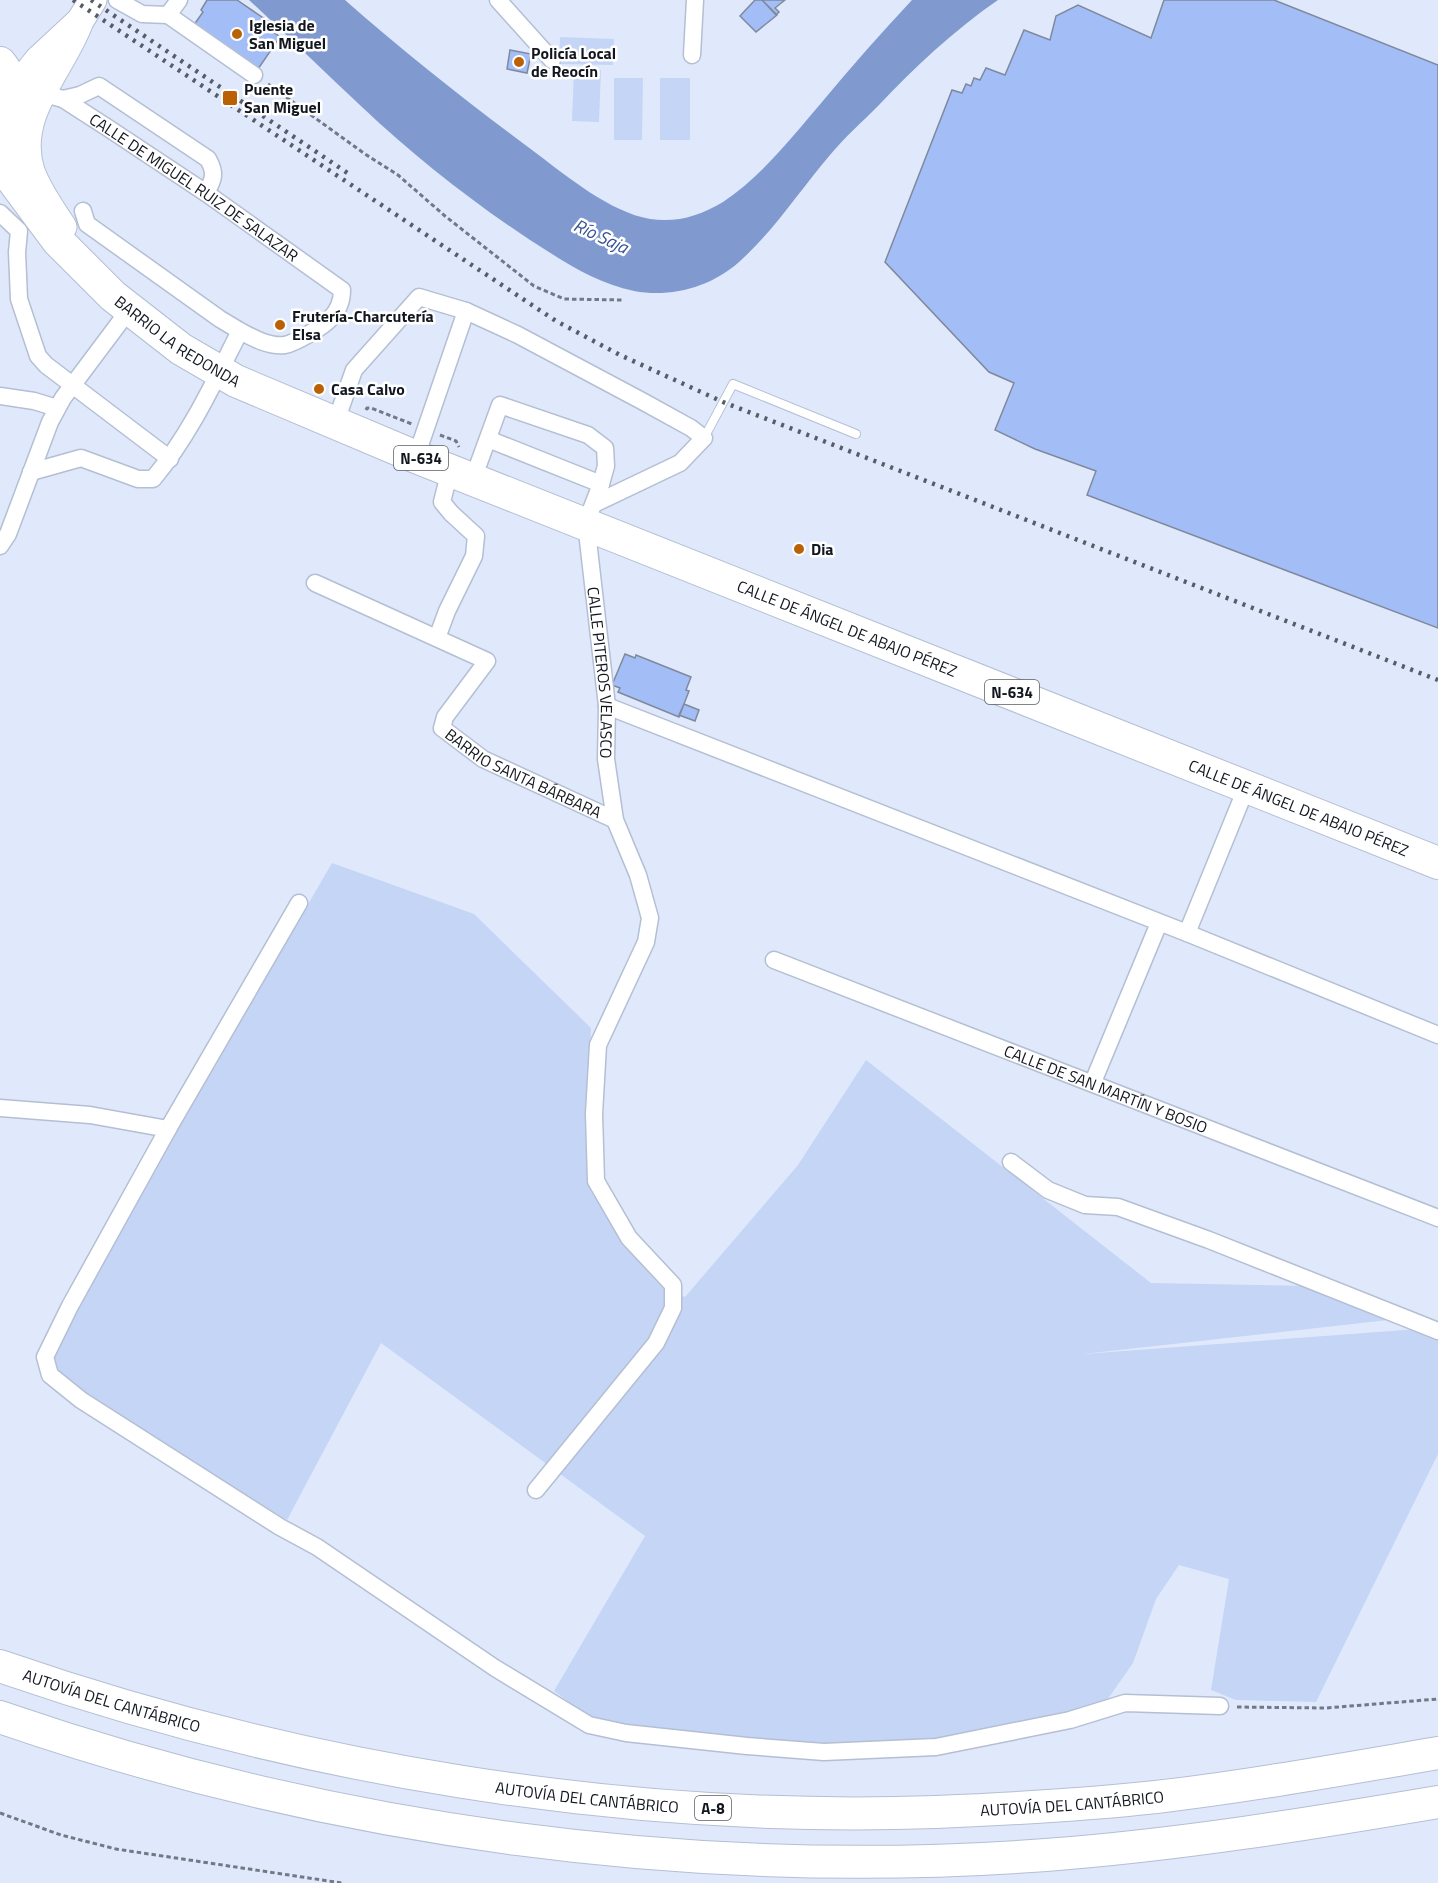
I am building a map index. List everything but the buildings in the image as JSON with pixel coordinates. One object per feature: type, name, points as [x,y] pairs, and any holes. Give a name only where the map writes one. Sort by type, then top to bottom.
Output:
[{"type":"highway","name":"N-634","points":[[15,92],[1,129],[4,148],[19,187]]},
{"type":"highway","name":"N-634","points":[[0,163],[58,241],[102,286]]},
{"type":"highway","name":"BARRIO LA REDONDA","points":[[102,286],[129,310],[181,349],[257,391]]},
{"type":"highway","name":"CALLE DE ÁNGEL DE ABAJO PÉREZ","points":[[257,391],[462,474],[590,513],[1246,786],[1438,863]]},
{"type":"highway","name":"AUTOVÍA DEL CANTÁBRICO","points":[[0,1666],[72,1690],[236,1736],[373,1766],[554,1794],[711,1808],[877,1813],[1052,1806],[1208,1790],[1438,1753]]},
{"type":"highway","points":[[0,1717],[154,1766],[326,1806],[523,1839],[676,1854],[839,1862],[1044,1855],[1192,1841],[1438,1802]]},
{"type":"main road","points":[[15,92],[38,60],[87,11]]},
{"type":"main road","name":"N-634","points":[[87,11],[68,48],[15,92],[28,133],[28,158],[31,171],[64,229],[102,286]]},
{"type":"street","points":[[117,0],[142,14],[168,15],[254,75]]},
{"type":"street","points":[[168,15],[178,0]]},
{"type":"street","points":[[498,0],[552,60]]},
{"type":"street","points":[[692,55],[695,0]]},
{"type":"street","points":[[15,92],[80,95],[99,86],[208,159],[213,168],[213,181],[206,193]]},
{"type":"street","name":"CALLE DE MIGUEL RUIZ DE SALAZAR","points":[[15,92],[206,193],[342,290],[342,301],[330,320],[285,345],[257,340],[240,331]]},
{"type":"street","points":[[32,472],[81,458],[138,479],[153,479],[170,459],[240,331],[87,224],[83,211]]},
{"type":"street","points":[[3,221],[19,231],[16,252],[19,299],[38,356],[46,365],[170,459]]},
{"type":"street","points":[[335,424],[354,370],[419,297],[466,311],[518,334],[642,400],[692,428],[704,438],[680,463],[590,513]]},
{"type":"street","points":[[0,546],[8,534],[57,408],[72,383],[129,310]]},
{"type":"street","points":[[417,457],[466,311]]},
{"type":"street","points":[[0,396],[34,401],[57,408]]},
{"type":"street","points":[[315,583],[437,638],[447,611],[474,556],[476,536],[441,502],[488,439],[500,405],[588,435],[605,448],[606,466],[590,513]]},
{"type":"street","points":[[488,439],[601,484]]},
{"type":"street","name":"CALLE PITEROS VELASCO","points":[[536,1490],[656,1343],[673,1308],[673,1285],[629,1238],[596,1180],[594,1114],[598,1045],[646,942],[650,918],[638,875],[615,820],[606,759],[607,706],[590,513]]},
{"type":"street","name":"BARRIO SANTA BÁRBARA","points":[[437,638],[487,661],[449,711],[442,728],[483,759],[615,820]]},
{"type":"street","points":[[607,706],[1187,933],[1438,1035]]},
{"type":"street","points":[[1187,933],[1246,786]]},
{"type":"street","points":[[299,903],[168,1129],[70,1306],[45,1357],[50,1375],[81,1401],[280,1527],[317,1547],[495,1668],[589,1725],[648,1735],[824,1752],[936,1747],[1070,1720],[1125,1703],[1220,1706]]},
{"type":"street","points":[[1093,1082],[1160,923]]},
{"type":"street","name":"CALLE DE SAN MARTÍN Y BOSIO","points":[[774,960],[1093,1082],[1438,1218]]},
{"type":"street","points":[[0,1108],[90,1115],[168,1129]]},
{"type":"street","points":[[1011,1162],[1048,1190],[1085,1205],[1118,1207],[1209,1240],[1438,1331]]},
{"type":"lane","points":[[704,438],[733,384],[856,434]]},
{"type":"path","points":[[254,75],[398,175],[534,286],[564,299],[624,300]]},
{"type":"path","points":[[1220,1706],[1326,1708],[1438,1699]]},
{"type":"path","points":[[0,1813],[61,1835],[116,1849],[342,1883]]},
{"type":"shaded area","points":[[560,37],[614,39],[613,65],[559,64]]},
{"type":"shaded area","points":[[574,69],[601,70],[599,122],[572,121]]},
{"type":"shaded area","points":[[614,78],[643,78],[642,140],[614,140]]},
{"type":"shaded area","points":[[660,78],[690,78],[690,140],[660,140]]},
{"type":"shaded area","points":[[332,863],[474,914],[591,1028],[588,1109],[590,1190],[627,1249],[661,1286],[685,1297],[798,1165],[866,1060],[1151,1283],[1311,1286],[1406,1318],[1083,1354],[1432,1328],[1438,1331],[1438,1454],[1316,1702],[1236,1700],[1211,1690],[1229,1579],[1179,1565],[1156,1599],[1133,1663],[1105,1703],[932,1740],[863,1745],[763,1741],[627,1728],[593,1720],[554,1691],[645,1536],[381,1343],[287,1520],[50,1375],[45,1357]]},
{"type":"water","name":"Río Saja","points":[[249,0],[345,0],[463,97],[590,192],[635,215],[669,220],[697,215],[714,207],[751,180],[788,142],[912,0],[998,0],[965,24],[906,77],[836,148],[764,237],[739,262],[728,271],[703,284],[676,291],[648,293],[606,283],[593,277],[555,256],[486,210],[382,125]]},
{"type":"railway","points":[[73,0],[556,321],[620,355],[723,402],[1438,680]]},
{"type":"railway","points":[[91,0],[349,174]]},
{"type":"place","name":"Iglesia de San Miguel","points":[[237,34]]},
{"type":"place","name":"Policía Local de Reocín","points":[[519,62]]},
{"type":"place","name":"Puente San Miguel","points":[[230,98]]},
{"type":"place","name":"Frutería-Charcutería Elsa","points":[[280,325]]},
{"type":"place","name":"Casa Calvo","points":[[319,389]]},
{"type":"place","name":"Dia","points":[[799,549]]}]
